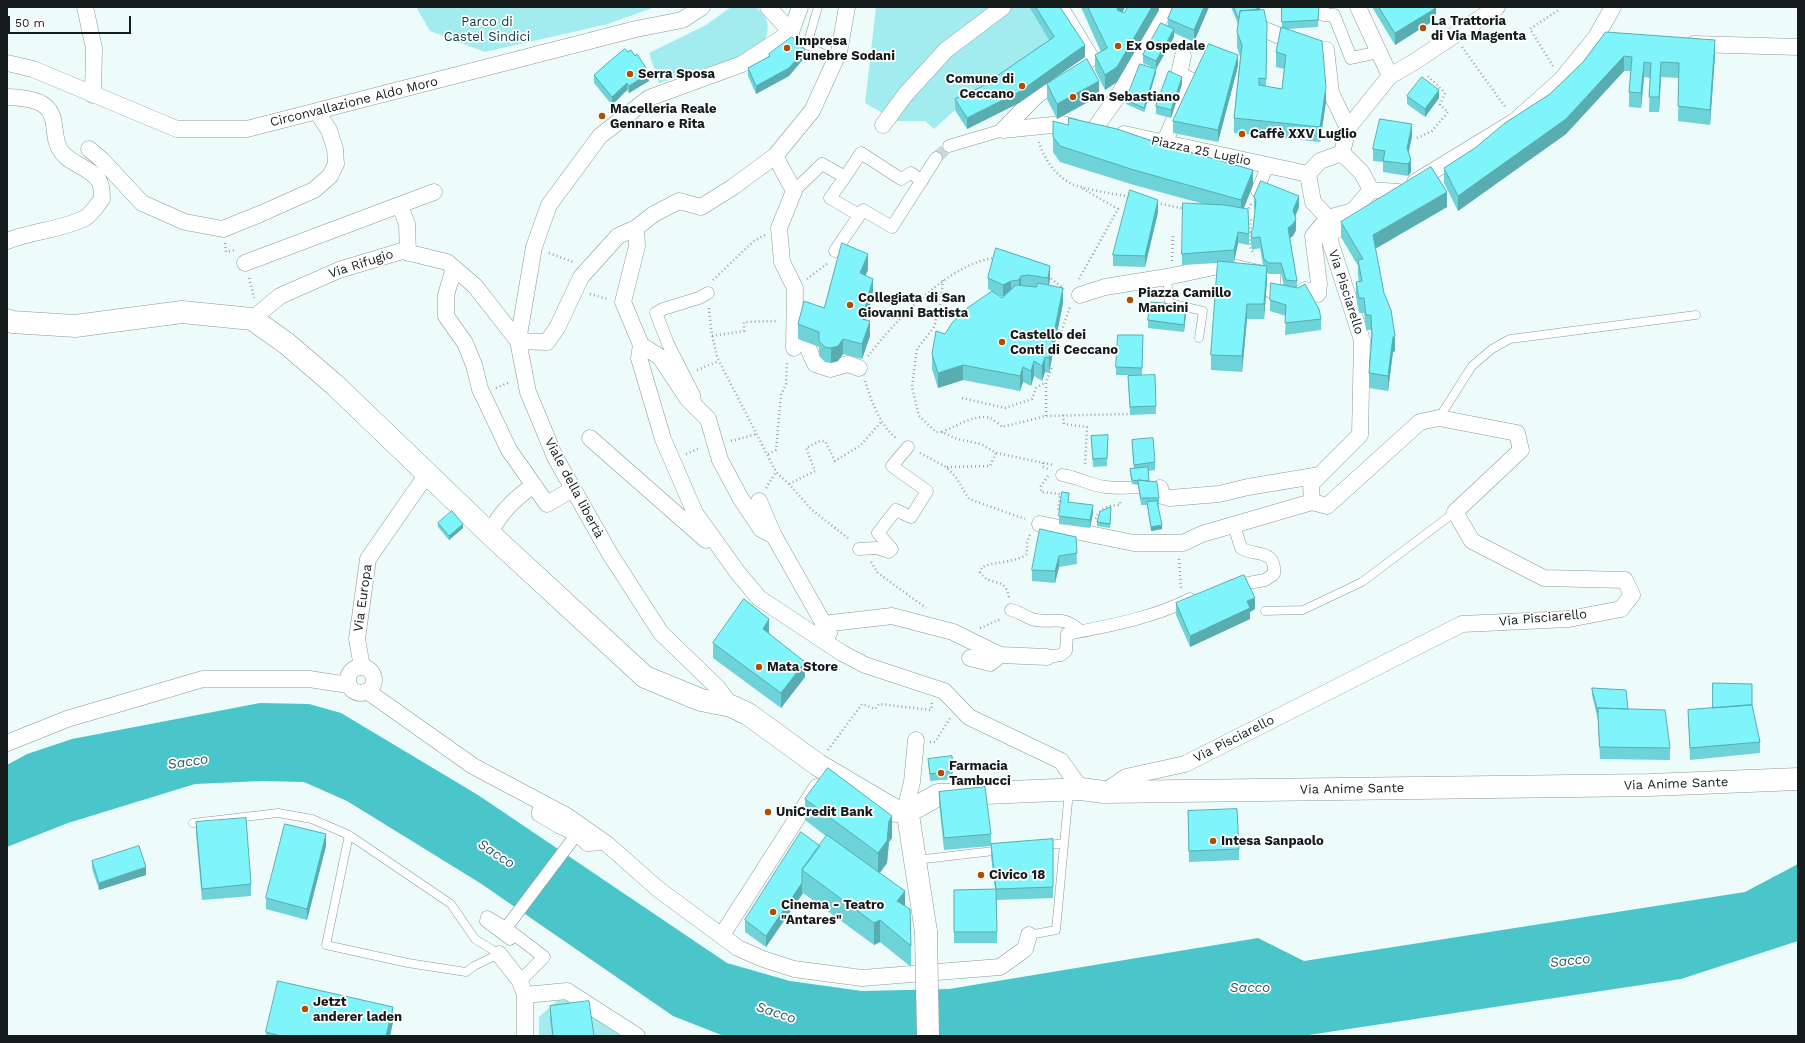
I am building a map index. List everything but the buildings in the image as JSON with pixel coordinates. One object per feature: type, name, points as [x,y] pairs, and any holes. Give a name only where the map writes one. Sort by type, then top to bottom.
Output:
[{"type":"main road","points":[[7,320],[12,322],[75,326],[182,312],[252,319],[286,343],[335,385],[490,534],[645,677],[701,700],[731,706],[748,714],[824,763],[905,812],[915,860],[926,932],[928,1036]]},
{"type":"main road","name":"Via Anime Sante","points":[[905,812],[938,795],[1075,790],[1104,792],[1650,785],[1798,780]]},
{"type":"street","points":[[84,7],[94,48],[93,95]]},
{"type":"street","name":"Circonvallazione Aldo Moro","points":[[7,63],[33,69],[177,129],[247,129],[636,29],[682,20],[702,7]]},
{"type":"street","points":[[768,7],[792,32],[800,7]]},
{"type":"street","points":[[518,342],[547,342],[557,328],[585,273],[618,236],[636,228],[654,214],[679,201],[701,207],[775,156],[812,111],[839,52],[847,7]]},
{"type":"street","points":[[883,125],[905,95],[946,50],[990,12],[1003,7]]},
{"type":"street","points":[[949,146],[1003,130],[1036,96],[1091,58],[1060,7]]},
{"type":"street","points":[[1093,131],[1120,93],[1166,7]]},
{"type":"street","points":[[1323,7],[1323,15],[1334,15],[1351,58],[1379,52]]},
{"type":"street","points":[[1358,7],[1390,76]]},
{"type":"street","points":[[1342,153],[1348,128],[1390,76],[1414,62],[1497,7]]},
{"type":"street","points":[[1372,190],[1398,192],[1515,121],[1561,80],[1596,37],[1613,7]]},
{"type":"street","points":[[1268,31],[1303,46],[1326,50],[1331,93],[1348,128]]},
{"type":"street","name":"Viale della libertà","points":[[731,706],[718,688],[661,633],[610,554],[555,457],[528,392],[518,342],[534,247],[549,205],[600,136],[649,98],[742,64],[792,32]]},
{"type":"street","points":[[1596,37],[1614,41]]},
{"type":"street","points":[[1682,44],[1798,47]]},
{"type":"street","points":[[1164,143],[1192,81],[1179,75],[1182,56]]},
{"type":"street","points":[[7,97],[23,98],[45,106],[53,118],[55,134],[60,151],[86,169],[99,181],[102,200],[87,217],[64,226],[24,234],[7,241]]},
{"type":"street","points":[[89,149],[102,160],[142,202],[185,222],[223,229],[314,190],[330,176],[336,164],[335,149],[329,130],[317,112]]},
{"type":"street","name":"Piazza 25 Luglio","points":[[1003,130],[1062,124],[1093,131],[1116,132],[1308,174]]},
{"type":"street","points":[[859,215],[830,198],[861,153],[901,179],[911,173],[922,181]]},
{"type":"street","points":[[1328,218],[1313,202],[1308,174],[1320,161],[1342,153]]},
{"type":"street","points":[[1342,153],[1362,173],[1372,190]]},
{"type":"street","points":[[775,156],[794,191]]},
{"type":"street","points":[[835,251],[863,210],[892,227],[936,158]]},
{"type":"street","points":[[845,177],[822,164],[794,191],[779,228],[782,262],[795,288],[794,342],[808,348],[815,364],[830,369],[848,364],[859,368]]},
{"type":"street","points":[[1257,191],[1268,165]]},
{"type":"street","points":[[1074,296],[1105,287],[1169,277],[1223,265],[1272,276],[1273,291],[1299,296],[1305,290],[1318,294],[1319,284],[1313,236],[1328,218],[1353,211],[1372,190]]},
{"type":"street","points":[[245,263],[434,192]]},
{"type":"street","name":"Via Pisciarello","points":[[1312,502],[1311,484],[1360,435],[1362,340],[1328,235],[1398,192]]},
{"type":"street","points":[[400,206],[407,224],[408,253]]},
{"type":"street","points":[[636,228],[637,246],[622,302],[641,345],[639,358],[663,439],[694,513],[719,547],[759,598],[842,653],[865,666],[944,691],[969,717],[1062,761],[1075,790]]},
{"type":"street","name":"Via Rifugio","points":[[252,319],[280,296],[339,270],[402,251],[447,262],[475,286],[518,342]]},
{"type":"street","points":[[454,268],[446,296],[446,316],[465,343],[483,394],[508,450],[547,504],[573,489]]},
{"type":"street","points":[[696,407],[694,395],[668,344],[656,313],[663,309],[681,304],[708,293]]},
{"type":"street","points":[[641,345],[660,357],[687,398],[708,419],[720,460],[741,499],[761,529],[774,536]]},
{"type":"street","points":[[1043,524],[1134,543],[1178,543],[1312,502],[1326,506],[1420,422],[1439,418],[1518,432],[1521,450],[1455,512]]},
{"type":"street","points":[[590,438],[712,545],[719,547]]},
{"type":"street","points":[[859,549],[877,548],[890,552],[892,549],[878,533],[896,510],[911,517],[928,491],[892,466],[908,447]]},
{"type":"street","points":[[1060,470],[1088,484],[1126,489],[1137,486],[1160,488],[1159,492],[1163,496],[1170,498],[1219,494],[1248,487],[1320,475]]},
{"type":"street","name":"Via Europa","points":[[362,667],[357,639],[368,559],[427,474]]},
{"type":"street","points":[[490,534],[496,521],[502,514],[520,494],[534,485]]},
{"type":"street","points":[[759,501],[774,536],[823,624],[842,653]]},
{"type":"street","name":"Via Pisciarello","points":[[1104,792],[1126,777],[1185,764],[1462,624],[1569,619],[1621,609],[1632,595],[1625,580],[1544,578],[1472,541],[1455,512]]},
{"type":"street","points":[[1219,590],[1240,584],[1265,580],[1274,574],[1272,559],[1264,553],[1247,552],[1241,548],[1234,525]]},
{"type":"street","points":[[823,624],[892,616],[953,632],[1000,655],[1048,657],[1061,655],[1066,652],[1067,634],[1162,611],[1205,593]]},
{"type":"street","points":[[1011,610],[1020,612],[1033,619],[1061,620],[1068,622],[1080,631]]},
{"type":"street","points":[[970,658],[990,663],[1000,655]]},
{"type":"street","points":[[7,743],[67,719],[203,679],[309,679],[348,685],[355,692],[360,693],[367,691],[373,684],[373,676],[370,670],[362,667],[354,668],[349,673],[347,680],[348,685]]},
{"type":"street","points":[[367,691],[473,766],[567,816],[607,844],[658,889],[738,948],[763,959],[794,969],[862,978],[1000,967],[1025,949],[1029,935]]},
{"type":"street","points":[[905,812],[912,782],[916,740]]},
{"type":"street","points":[[722,935],[824,763]]},
{"type":"street","points":[[567,816],[561,824],[543,811],[538,811],[538,815],[573,838],[587,845],[607,844]]},
{"type":"street","points":[[509,925],[573,838]]},
{"type":"street","points":[[522,988],[544,957],[526,943],[509,925],[487,917],[486,921],[517,944],[526,943]]},
{"type":"street","points":[[499,954],[522,988],[524,1028]]},
{"type":"street","points":[[522,988],[567,990],[637,1036]]},
{"type":"lane","points":[[818,7],[807,45],[836,60]]},
{"type":"lane","points":[[1169,277],[1169,303],[1203,311],[1199,338]]},
{"type":"lane","points":[[1439,418],[1472,366],[1492,349],[1510,338],[1696,315]]},
{"type":"lane","points":[[1265,611],[1303,610],[1362,582],[1455,512]]},
{"type":"lane","points":[[1029,935],[1056,930],[1064,843],[1075,790]]},
{"type":"lane","points":[[192,823],[278,813],[312,819],[350,835],[451,904],[475,939],[499,954]]},
{"type":"lane","points":[[350,835],[326,945],[408,963],[466,972],[474,966],[499,954]]},
{"type":"lane","points":[[1033,847],[1064,843]]},
{"type":"lane","points":[[915,860],[1010,850]]},
{"type":"path","points":[[1560,8],[1530,29],[1561,80]]},
{"type":"path","points":[[1454,35],[1515,121]]},
{"type":"path","points":[[1414,62],[1445,93],[1440,106],[1448,112],[1432,131],[1417,138]]},
{"type":"path","points":[[1034,127],[1043,155],[1061,176],[1070,183],[1133,198]]},
{"type":"path","points":[[1060,335],[1074,296],[1118,209],[1078,186]]},
{"type":"path","points":[[1255,273],[1257,262],[1250,247],[1251,220],[1245,217],[1257,191]]},
{"type":"path","points":[[1156,203],[1187,210]]},
{"type":"path","points":[[779,228],[754,240],[712,280],[708,293],[712,336],[719,361],[776,472],[811,509],[848,538],[871,562],[878,573],[928,608]]},
{"type":"path","points":[[1169,277],[1173,233]]},
{"type":"path","points":[[534,247],[585,273],[584,292],[622,302]]},
{"type":"path","points":[[806,279],[827,264],[835,251]]},
{"type":"path","points":[[1000,259],[994,258],[974,263],[943,279],[881,339],[859,368],[870,397],[882,421],[892,435],[908,447],[946,467],[955,476],[969,499],[1043,524]]},
{"type":"path","points":[[1043,274],[1051,277],[1074,296]]},
{"type":"path","points":[[943,279],[940,306],[934,326],[917,349],[912,387],[919,416],[936,432],[942,432],[969,420],[983,416],[990,418],[1002,427],[1046,416],[1129,414]]},
{"type":"path","points":[[712,336],[744,331],[744,322],[794,320]]},
{"type":"path","points":[[768,454],[776,450],[781,395],[786,384],[788,354],[794,342]]},
{"type":"path","points":[[684,376],[719,361]]},
{"type":"path","points":[[1046,416],[1046,382],[1052,367]]},
{"type":"path","points":[[483,394],[525,375]]},
{"type":"path","points":[[962,398],[1004,408],[1032,399],[1036,388],[1046,382]]},
{"type":"path","points":[[1063,415],[1064,424],[1086,427],[1085,466],[1079,466]]},
{"type":"path","points":[[789,484],[815,471],[806,448],[820,441],[825,441],[835,461],[860,445],[882,421]]},
{"type":"path","points":[[942,432],[957,439],[981,444],[996,453],[1043,463],[1060,470]]},
{"type":"path","points":[[672,460],[715,443],[757,434]]},
{"type":"path","points":[[946,467],[990,466],[996,453]]},
{"type":"path","points":[[1043,463],[1043,467],[1060,470]]},
{"type":"path","points":[[953,632],[980,628],[1006,616],[1011,610],[1008,589],[1002,584],[988,580],[980,572],[982,567],[1021,558],[1027,554],[1027,543],[1043,524],[1060,494],[1042,492],[1041,486],[1048,476],[1053,475],[1062,477],[1060,470]]},
{"type":"path","points":[[1093,535],[1098,512],[1105,506],[1120,504],[1120,488]]},
{"type":"path","points":[[1178,543],[1182,592],[1205,593]]},
{"type":"path","points":[[824,763],[862,704],[875,710],[879,704],[931,710],[932,703],[939,707]]},
{"type":"path","points":[[916,740],[935,742],[952,715]]},
{"type":"green space","name":"Parco di Castel Sindici","points":[[416,7],[655,7],[608,24],[485,52],[430,31]]},
{"type":"green space","points":[[731,7],[756,7],[764,15],[768,26],[765,41],[739,57],[659,83],[649,53],[706,25]]},
{"type":"green space","points":[[876,7],[1029,7],[1054,48],[981,99],[955,110],[934,129],[925,121],[896,121],[865,103]]},
{"type":"green space","points":[[566,993],[634,1036],[539,1036],[539,1017]]},
{"type":"water","name":"Sacco","points":[[260,703],[309,704],[341,713],[478,795],[727,963],[790,981],[862,991],[949,989],[1258,938],[1304,961],[1745,892],[1798,864],[1798,941],[1681,979],[1302,1036],[724,1036],[673,1016],[480,883],[347,801],[304,782],[263,781],[195,784],[68,823],[7,847],[7,765],[27,754],[72,739]]},
{"type":"tunnel","points":[[936,158],[949,146]]},
{"type":"place","name":"La Trattoria di Via Magenta","points":[[1423,28]]},
{"type":"place","name":"Ex Ospedale","points":[[1118,46]]},
{"type":"place","name":"Impresa Funebre Sodani","points":[[787,48]]},
{"type":"place","name":"Serra Sposa","points":[[630,74]]},
{"type":"place","name":"Comune di Ceccano","points":[[1022,86]]},
{"type":"place","name":"San Sebastiano","points":[[1073,97]]},
{"type":"place","name":"Macelleria Reale Gennaro e Rita","points":[[602,116]]},
{"type":"place","name":"Caffè XXV Luglio","points":[[1242,134]]},
{"type":"place","name":"Piazza Camillo Mancini","points":[[1130,300]]},
{"type":"place","name":"Collegiata di San Giovanni Battista","points":[[850,305]]},
{"type":"place","name":"Castello dei Conti di Ceccano","points":[[1002,342]]},
{"type":"place","name":"Mata Store","points":[[759,667]]},
{"type":"place","name":"Farmacia Tambucci","points":[[941,773]]},
{"type":"place","name":"UniCredit Bank","points":[[768,812]]},
{"type":"place","name":"Intesa Sanpaolo","points":[[1213,841]]},
{"type":"place","name":"Civico 18","points":[[981,875]]},
{"type":"place","name":"Cinema - Teatro \"Antares\"","points":[[773,912]]},
{"type":"place","name":"Jetzt anderer laden","points":[[305,1009]]}]
